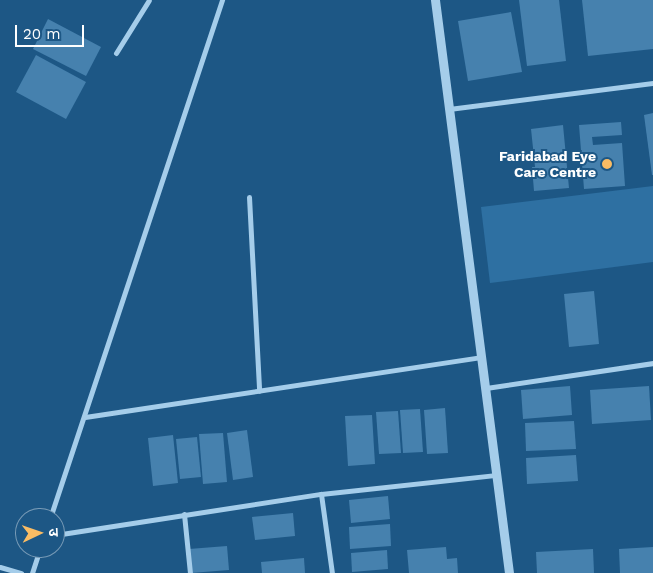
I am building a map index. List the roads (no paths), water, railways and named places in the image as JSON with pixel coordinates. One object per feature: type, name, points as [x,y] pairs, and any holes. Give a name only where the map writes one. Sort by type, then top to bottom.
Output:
[{"type":"street","points":[[116,53],[150,0]]},
{"type":"street","points":[[53,508],[222,0]]},
{"type":"street","points":[[435,0],[509,573]]},
{"type":"street","points":[[448,109],[653,83]]},
{"type":"street","points":[[249,197],[259,391]]},
{"type":"street","points":[[85,417],[482,357]]},
{"type":"street","points":[[486,388],[653,363]]},
{"type":"street","points":[[65,534],[184,514],[321,494],[497,475]]},
{"type":"street","points":[[321,494],[332,573]]},
{"type":"street","points":[[184,514],[190,573]]},
{"type":"street","points":[[32,573],[37,558]]},
{"type":"street","points":[[0,567],[21,573]]},
{"type":"place","name":"Faridabad Eye Care Centre","points":[[607,164]]}]
